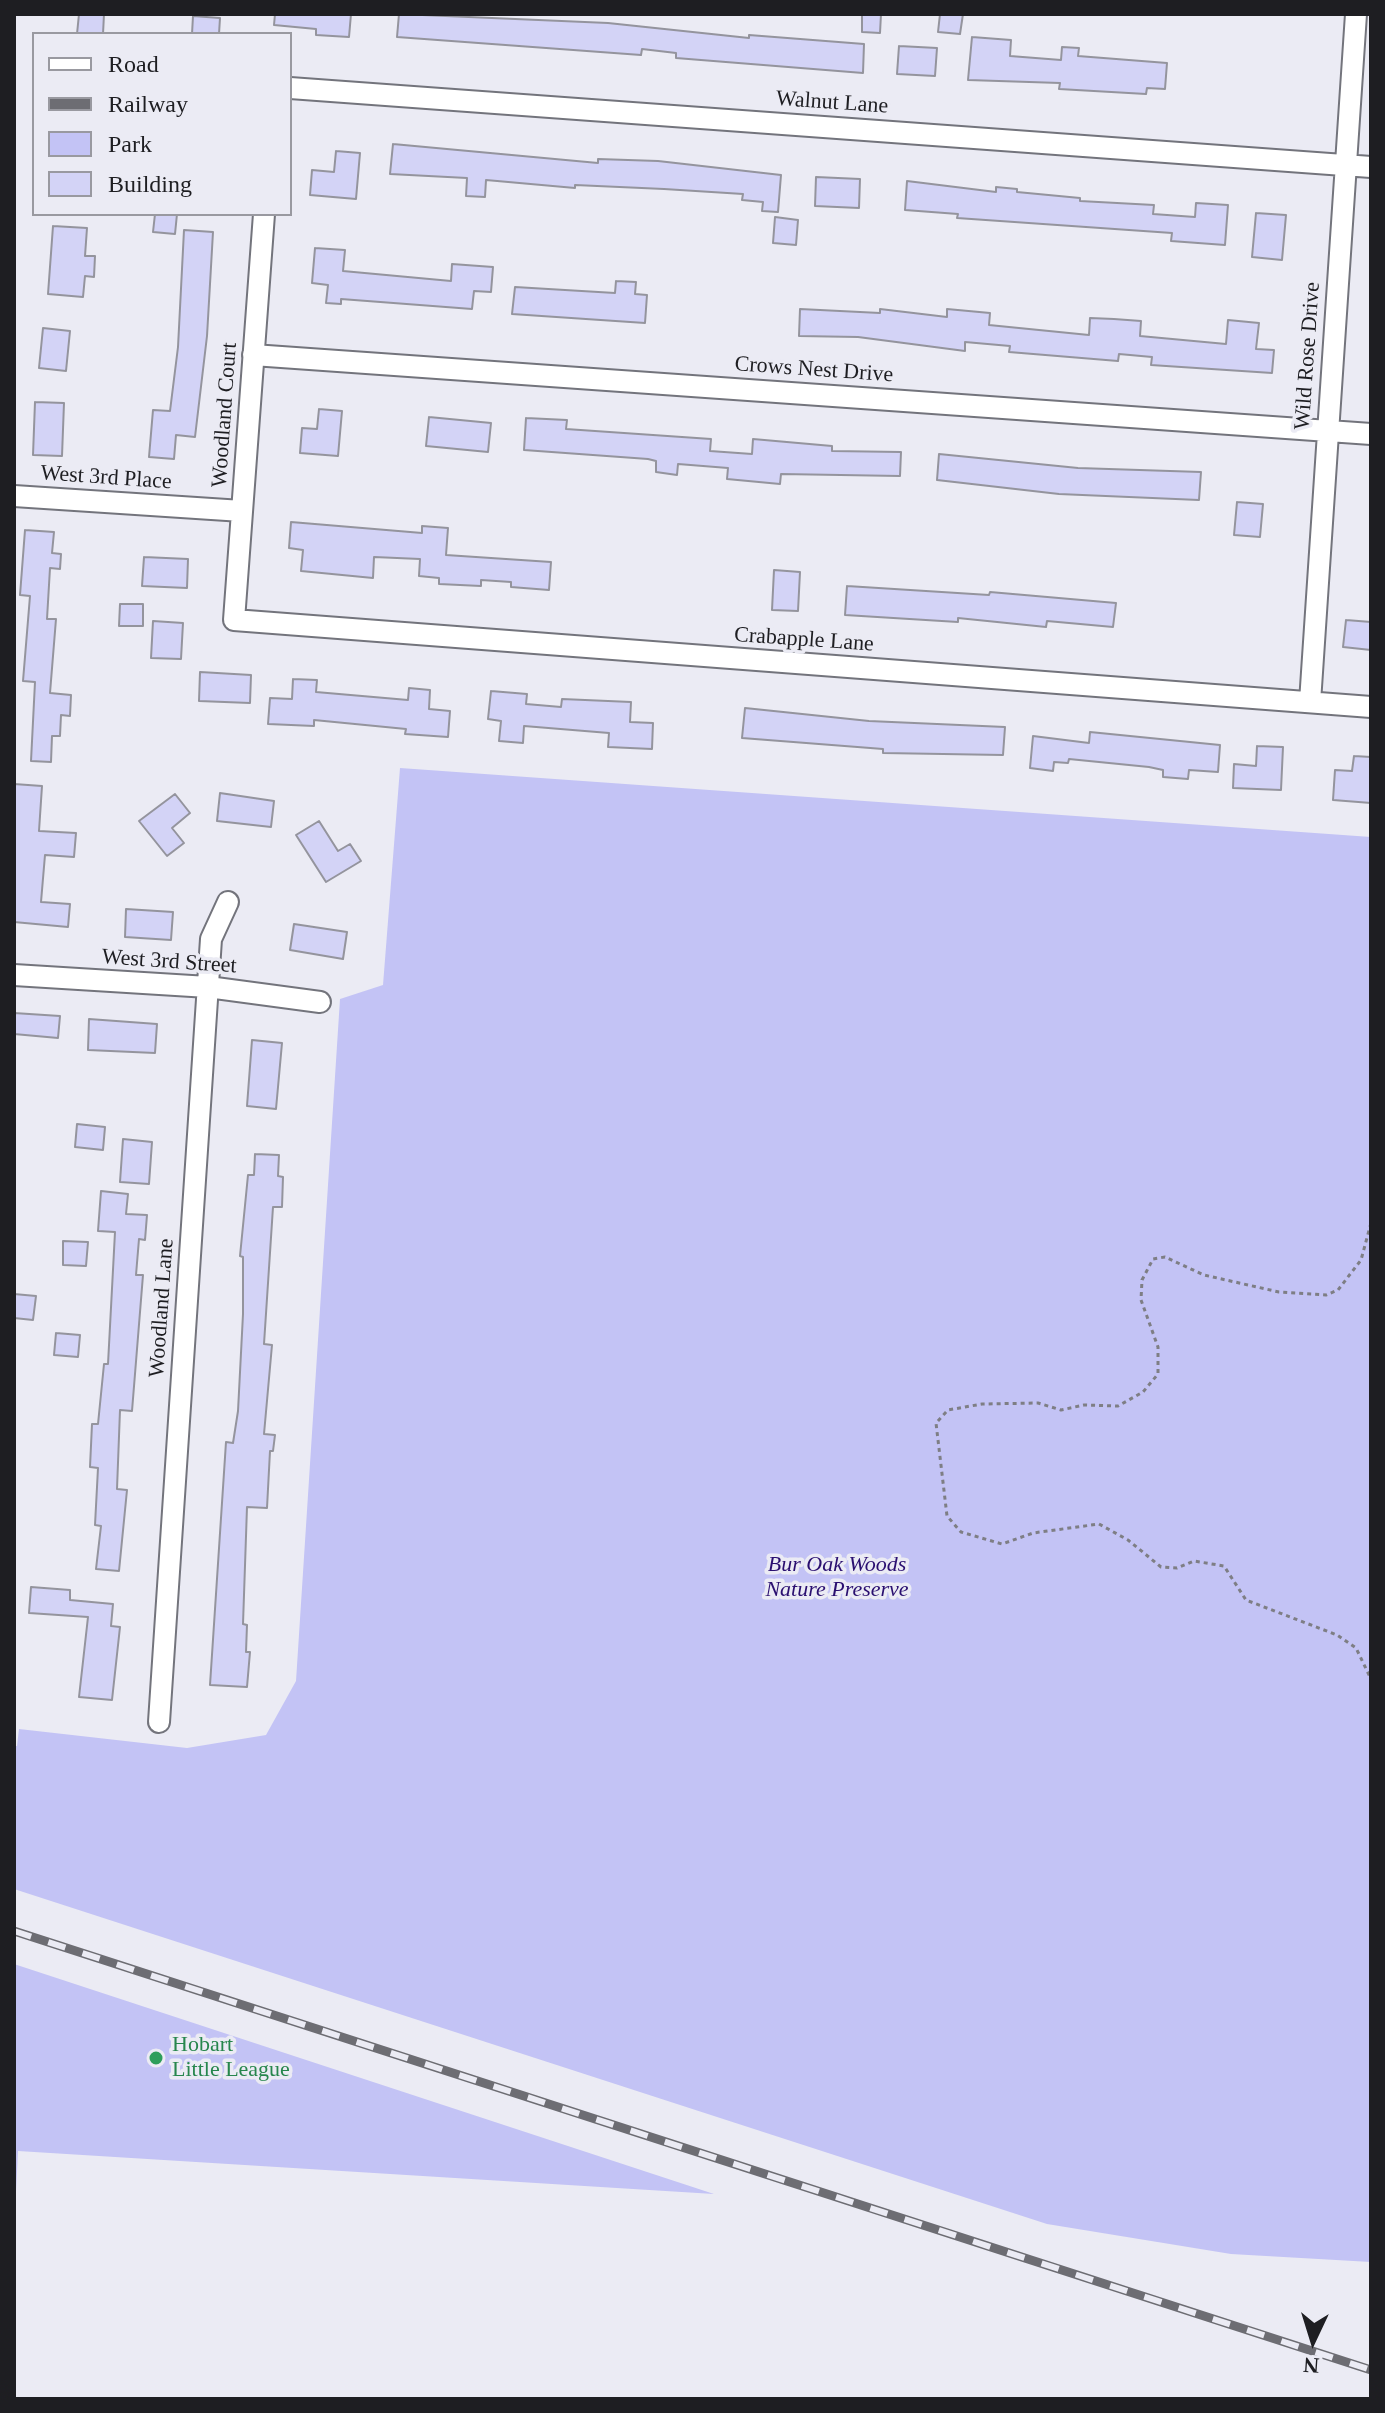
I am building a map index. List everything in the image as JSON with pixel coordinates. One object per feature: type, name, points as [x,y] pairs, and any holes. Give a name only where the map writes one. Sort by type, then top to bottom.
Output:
[{"type":"street","name":"Wild Rose Drive","points":[[1310,702],[1356,14]]},
{"type":"street","name":"Walnut Lane","points":[[292,88],[1371,167]]},
{"type":"street","name":"Woodland Court","points":[[234,620],[264,216]]},
{"type":"street","name":"Crows Nest Drive","points":[[253,355],[1371,434]]},
{"type":"street","name":"West 3rd Place","points":[[14,496],[242,511]]},
{"type":"street","name":"Crabapple Lane","points":[[234,620],[1371,707]]},
{"type":"street","name":"Woodland Lane","points":[[159,1722],[211,939],[228,902]]},
{"type":"street","name":"West 3rd Street","points":[[14,975],[208,987],[320,1002]]},
{"type":"path","points":[[1371,1223],[1361,1260],[1338,1290],[1326,1295],[1279,1292],[1204,1275],[1165,1257],[1153,1259],[1142,1280],[1141,1300],[1158,1347],[1158,1374],[1143,1392],[1118,1406],[1107,1404],[1061,1410],[1014,1402],[962,1407],[939,1417],[936,1423],[951,1523],[974,1538],[1002,1544],[1033,1533],[1099,1524],[1128,1540],[1161,1567],[1177,1568],[1194,1561],[1224,1566],[1246,1600],[1337,1635],[1356,1648],[1371,1679]]},
{"type":"green space","name":"Bur Oak Woods Nature Preserve","points":[[400,768],[1371,837],[1371,2262],[1231,2254],[1047,2224],[14,1889],[14,1746],[17,1746],[19,1729],[187,1748],[266,1735],[296,1681],[340,999],[383,985]]},
{"type":"green space","name":"Hobart Little League","points":[[14,1964],[714,2194],[18,2151],[14,2232]]},
{"type":"building","points":[[79,14],[104,14],[103,32],[77,32]]},
{"type":"building","points":[[275,14],[351,14],[349,37],[316,35],[316,29],[274,25]]},
{"type":"building","points":[[399,14],[608,23],[749,38],[749,35],[864,44],[863,73],[676,58],[676,53],[642,49],[641,55],[397,37]]},
{"type":"building","points":[[862,14],[881,14],[880,33],[862,32]]},
{"type":"building","points":[[940,14],[963,14],[960,34],[938,32]]},
{"type":"building","points":[[193,16],[220,18],[219,32],[192,32]]},
{"type":"building","points":[[972,37],[1011,40],[1010,56],[1061,60],[1062,47],[1079,48],[1078,56],[1167,63],[1165,89],[1147,88],[1146,94],[1059,89],[1060,83],[968,80]]},
{"type":"building","points":[[899,46],[937,48],[935,76],[897,74]]},
{"type":"building","points":[[393,144],[598,163],[598,159],[658,161],[781,175],[778,212],[762,211],[763,202],[742,200],[743,194],[664,189],[575,185],[575,188],[486,180],[485,197],[466,196],[467,178],[390,174]]},
{"type":"building","points":[[336,151],[360,153],[356,199],[310,195],[312,170],[334,172]]},
{"type":"building","points":[[816,177],[860,179],[859,208],[815,206]]},
{"type":"building","points":[[907,181],[996,192],[996,187],[1017,189],[1017,192],[1080,198],[1080,201],[1154,205],[1153,214],[1195,217],[1196,203],[1228,205],[1225,245],[1171,241],[1172,233],[957,218],[958,214],[905,210]]},
{"type":"building","points":[[1256,213],[1286,215],[1282,260],[1252,257]]},
{"type":"building","points":[[155,216],[177,216],[175,234],[153,232]]},
{"type":"building","points":[[775,217],[798,220],[796,245],[773,243]]},
{"type":"building","points":[[53,226],[87,228],[85,256],[95,256],[94,277],[85,276],[83,297],[48,294]]},
{"type":"building","points":[[184,230],[213,232],[207,336],[195,437],[176,435],[174,459],[149,457],[153,410],[170,411],[178,347]]},
{"type":"building","points":[[315,248],[345,250],[343,271],[451,281],[452,264],[493,267],[491,292],[474,291],[472,309],[341,299],[341,304],[326,303],[328,285],[312,283]]},
{"type":"building","points":[[616,281],[636,282],[635,294],[647,295],[645,323],[512,314],[515,287],[615,293]]},
{"type":"building","points":[[800,309],[880,313],[880,309],[947,317],[947,309],[990,313],[989,325],[1089,335],[1090,318],[1141,321],[1140,336],[1226,344],[1228,320],[1259,323],[1256,349],[1274,350],[1272,373],[1151,365],[1152,357],[1119,354],[1118,361],[1009,352],[1010,346],[965,342],[965,351],[858,337],[799,336]]},
{"type":"building","points":[[43,328],[70,331],[66,371],[39,368]]},
{"type":"building","points":[[35,402],[64,403],[62,456],[33,455]]},
{"type":"building","points":[[319,409],[342,411],[338,456],[300,453],[302,428],[317,429]]},
{"type":"building","points":[[429,417],[491,423],[488,452],[426,446]]},
{"type":"building","points":[[526,418],[567,420],[566,429],[711,439],[710,451],[752,454],[753,439],[832,446],[832,451],[901,452],[900,476],[781,474],[780,484],[727,479],[728,468],[678,464],[677,475],[656,472],[656,461],[648,459],[524,450]]},
{"type":"building","points":[[939,454],[1078,468],[1201,472],[1199,500],[1059,494],[937,480]]},
{"type":"building","points":[[1237,502],[1263,504],[1260,537],[1234,535]]},
{"type":"building","points":[[291,522],[422,533],[422,526],[448,528],[446,555],[551,562],[549,590],[511,587],[511,582],[481,580],[481,586],[439,584],[439,578],[419,576],[420,559],[374,557],[373,578],[301,571],[303,550],[289,548]]},
{"type":"building","points":[[25,530],[54,532],[52,553],[61,554],[60,569],[50,568],[47,619],[56,619],[50,693],[71,695],[70,716],[61,715],[60,736],[52,736],[51,762],[31,761],[35,682],[23,681],[30,596],[20,595]]},
{"type":"building","points":[[144,557],[188,559],[187,588],[142,586]]},
{"type":"building","points":[[774,570],[800,572],[798,611],[772,610]]},
{"type":"building","points":[[847,586],[989,595],[990,592],[1116,603],[1113,627],[1047,621],[1046,627],[958,618],[958,622],[845,615]]},
{"type":"building","points":[[120,604],[143,604],[143,626],[119,626]]},
{"type":"building","points":[[1346,620],[1371,622],[1371,650],[1343,647]]},
{"type":"building","points":[[153,621],[183,623],[181,659],[151,658]]},
{"type":"building","points":[[200,672],[251,675],[250,703],[199,701]]},
{"type":"building","points":[[293,679],[317,680],[316,692],[408,700],[409,688],[430,690],[429,709],[450,711],[448,737],[405,734],[406,729],[314,720],[314,726],[268,724],[270,698],[292,699]]},
{"type":"building","points":[[491,691],[527,694],[526,704],[561,707],[562,699],[631,702],[630,722],[653,723],[652,749],[608,747],[609,733],[524,726],[523,743],[499,741],[501,721],[488,719]]},
{"type":"building","points":[[745,708],[869,721],[1005,727],[1003,755],[883,753],[883,749],[742,738]]},
{"type":"building","points":[[1090,732],[1220,745],[1218,772],[1189,770],[1188,779],[1163,777],[1163,770],[1149,767],[1069,759],[1068,763],[1054,762],[1053,771],[1030,768],[1033,736],[1089,743]]},
{"type":"building","points":[[1257,746],[1283,747],[1281,790],[1233,788],[1234,764],[1256,766]]},
{"type":"building","points":[[1354,756],[1371,757],[1371,803],[1333,800],[1335,770],[1352,771]]},
{"type":"building","points":[[14,784],[42,786],[39,831],[76,833],[74,857],[45,855],[41,902],[70,904],[68,927],[14,922]]},
{"type":"building","points":[[220,793],[274,801],[271,827],[217,821]]},
{"type":"building","points":[[175,794],[190,813],[172,828],[184,843],[167,856],[139,821]]},
{"type":"building","points":[[319,821],[338,851],[350,844],[361,861],[326,882],[296,835]]},
{"type":"building","points":[[126,909],[173,912],[171,940],[125,937]]},
{"type":"building","points":[[294,924],[347,932],[343,959],[290,950]]},
{"type":"building","points":[[14,1013],[60,1016],[58,1038],[14,1034]]},
{"type":"building","points":[[89,1019],[157,1024],[155,1053],[88,1050]]},
{"type":"building","points":[[252,1040],[282,1043],[276,1109],[247,1106]]},
{"type":"building","points":[[77,1124],[105,1127],[103,1150],[75,1147]]},
{"type":"building","points":[[123,1139],[152,1142],[149,1184],[120,1182]]},
{"type":"building","points":[[255,1154],[279,1155],[278,1176],[283,1177],[282,1207],[273,1207],[264,1344],[272,1345],[264,1434],[275,1435],[273,1451],[270,1451],[267,1508],[247,1507],[243,1624],[247,1625],[246,1652],[250,1652],[247,1687],[210,1685],[226,1442],[233,1443],[238,1411],[243,1314],[243,1257],[240,1256],[248,1175],[254,1175]]},
{"type":"building","points":[[101,1191],[128,1194],[126,1214],[147,1215],[145,1240],[139,1239],[136,1275],[143,1275],[132,1411],[120,1410],[117,1489],[127,1490],[119,1571],[96,1569],[101,1526],[95,1525],[98,1468],[90,1467],[92,1424],[98,1424],[104,1364],[108,1364],[115,1232],[98,1231]]},
{"type":"building","points":[[63,1241],[88,1242],[86,1266],[63,1265]]},
{"type":"building","points":[[14,1294],[36,1296],[33,1320],[14,1318]]},
{"type":"building","points":[[56,1333],[80,1335],[78,1357],[54,1355]]},
{"type":"building","points":[[31,1587],[70,1590],[70,1600],[113,1604],[111,1626],[120,1627],[112,1700],[79,1697],[88,1617],[29,1613]]},
{"type":"railway","points":[[14,1931],[1371,2370]]},
{"type":"place","name":"Hobart Little League","points":[[156,2058]]}]
